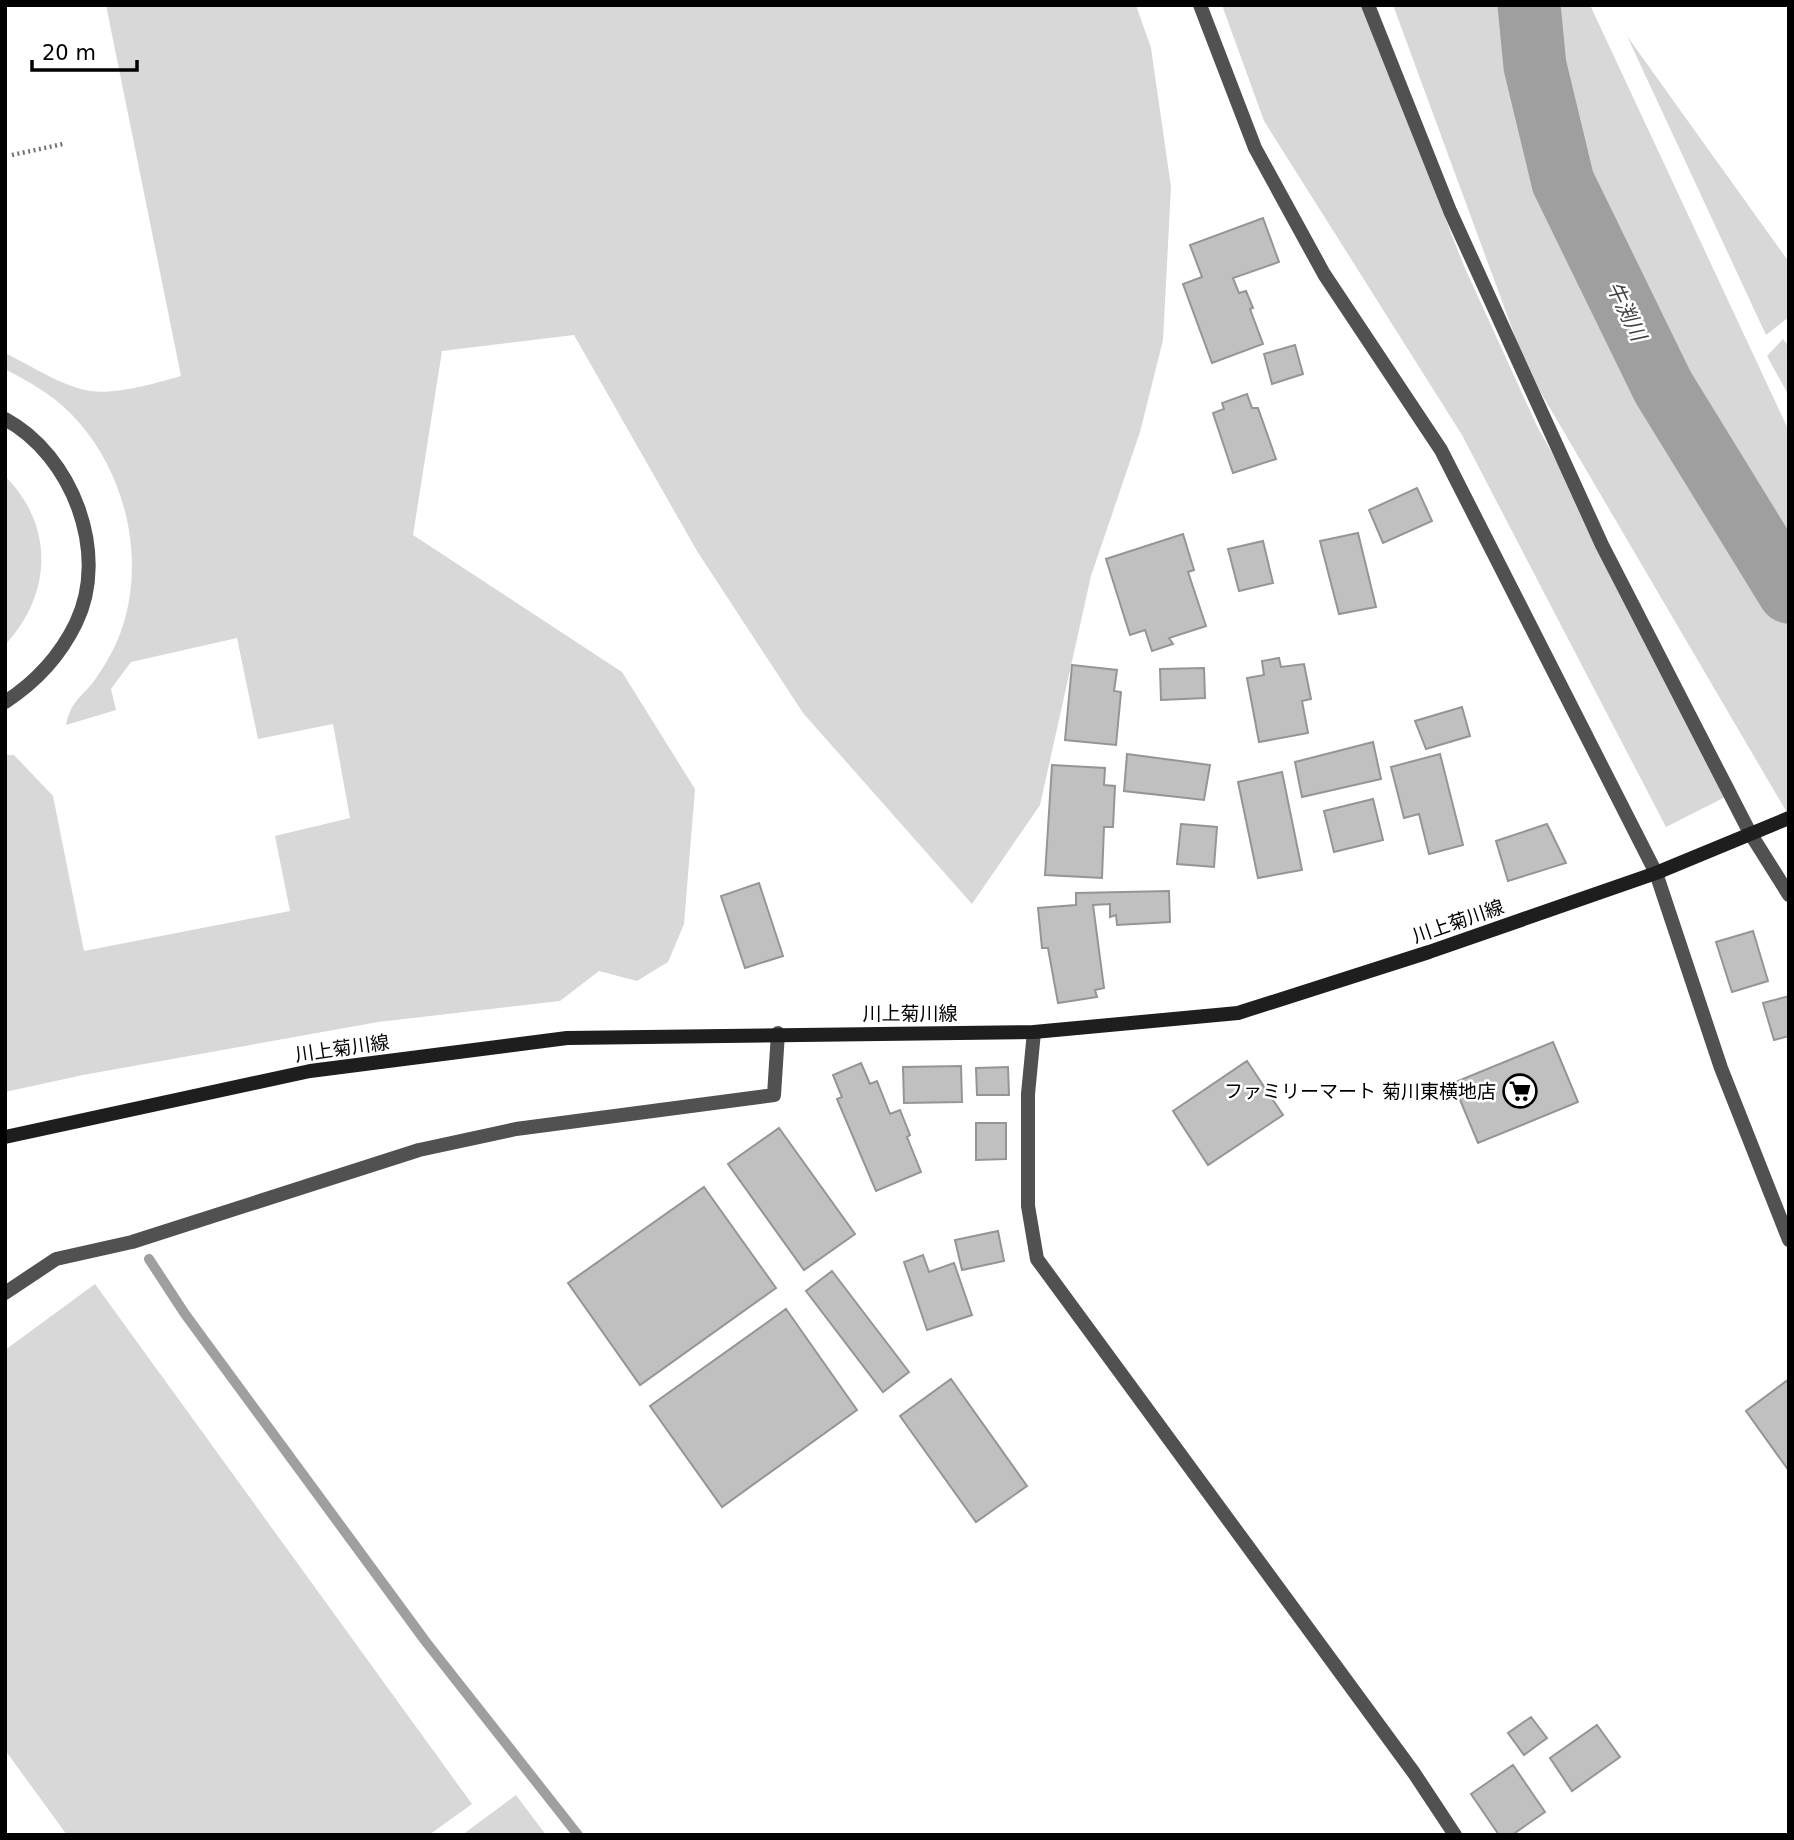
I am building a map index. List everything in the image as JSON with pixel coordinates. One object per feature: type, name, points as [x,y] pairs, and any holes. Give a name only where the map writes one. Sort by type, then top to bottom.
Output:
[{"type":"main road","name":"川上菊川線","points":[[5,1137],[310,1071],[567,1038],[1034,1032],[1238,1013],[1429,952],[1656,873],[1789,818]]},
{"type":"street","points":[[1200,5],[1255,148],[1324,274],[1441,450],[1656,873],[1721,1068],[1789,1240]]},
{"type":"street","points":[[1367,5],[1450,211],[1602,545],[1789,895]]},
{"type":"street","points":[[5,419],[32,438],[64,474],[82,521],[87,548],[88,579],[77,622],[63,646],[46,670],[5,702]]},
{"type":"street","points":[[1034,1032],[1028,1094],[1028,1206],[1037,1259],[1414,1773],[1455,1835]]},
{"type":"street","points":[[5,1293],[56,1259],[132,1242],[419,1150],[516,1129],[774,1095],[778,1034]]},
{"type":"path","points":[[12,155],[63,144]]},
{"type":"shaded area","points":[[106,5],[1136,5],[1151,48],[1171,187],[1163,340],[1140,432],[1091,576],[1040,805],[972,904],[803,713],[697,551],[574,335],[442,351],[413,535],[622,672],[695,789],[684,924],[668,962],[637,981],[599,971],[560,1001],[378,1022],[83,1075],[5,1092],[5,755],[14,755],[53,796],[84,951],[290,911],[275,836],[350,818],[333,724],[258,739],[237,638],[131,662],[111,689],[116,710],[66,725],[73,705],[94,681],[120,634],[132,575],[131,545],[117,486],[88,433],[54,399],[5,369],[5,353],[57,380],[90,391],[124,390],[181,376]]},
{"type":"shaded area","points":[[1222,5],[1361,5],[1464,266],[1537,426],[1737,791],[1666,827],[1462,435],[1264,121]]},
{"type":"shaded area","points":[[1393,5],[1590,5],[1789,431],[1789,816],[1527,369]]},
{"type":"shaded area","points":[[1627,36],[1789,262],[1789,317],[1766,335]]},
{"type":"shaded area","points":[[1783,339],[1789,347],[1789,396],[1767,356]]},
{"type":"shaded area","points":[[5,476],[33,516],[41,560],[39,583],[32,605],[5,645]]},
{"type":"shaded area","points":[[95,1284],[472,1804],[429,1835],[67,1835],[5,1750],[5,1350]]},
{"type":"shaded area","points":[[516,1795],[546,1835],[462,1835]]},
{"type":"building","points":[[1263,218],[1279,262],[1233,278],[1239,293],[1246,291],[1263,344],[1212,363],[1183,284],[1202,277],[1190,245]]},
{"type":"building","points":[[1295,345],[1303,374],[1272,384],[1264,354]]},
{"type":"building","points":[[1247,394],[1252,408],[1258,408],[1276,459],[1233,473],[1213,413],[1224,409],[1222,403]]},
{"type":"building","points":[[1417,488],[1432,521],[1383,543],[1369,510]]},
{"type":"building","points":[[1358,533],[1376,607],[1339,614],[1320,541]]},
{"type":"building","points":[[1183,534],[1194,570],[1188,572],[1206,626],[1169,638],[1173,644],[1152,651],[1145,630],[1130,635],[1106,559]]},
{"type":"building","points":[[1263,541],[1273,583],[1239,591],[1228,549]]},
{"type":"building","points":[[1279,658],[1281,667],[1304,664],[1311,699],[1302,701],[1308,733],[1259,742],[1247,678],[1264,675],[1262,661]]},
{"type":"building","points":[[1072,665],[1117,670],[1114,691],[1121,692],[1116,745],[1065,740]]},
{"type":"building","points":[[1204,668],[1205,698],[1161,700],[1160,669]]},
{"type":"building","points":[[1462,707],[1470,736],[1426,749],[1415,721]]},
{"type":"building","points":[[1373,742],[1381,779],[1302,797],[1295,762]]},
{"type":"building","points":[[1127,754],[1210,765],[1204,800],[1124,791]]},
{"type":"building","points":[[1440,754],[1463,845],[1429,854],[1419,814],[1404,818],[1391,767]]},
{"type":"building","points":[[1052,765],[1105,768],[1104,785],[1115,786],[1113,827],[1104,827],[1102,878],[1045,875]]},
{"type":"building","points":[[1282,772],[1302,870],[1258,878],[1238,782]]},
{"type":"building","points":[[1373,799],[1383,840],[1334,852],[1324,811]]},
{"type":"building","points":[[1181,824],[1217,827],[1214,867],[1177,864]]},
{"type":"building","points":[[1547,824],[1566,863],[1508,881],[1496,841]]},
{"type":"building","points":[[759,883],[783,956],[745,968],[721,896]]},
{"type":"building","points":[[1169,891],[1170,922],[1117,925],[1116,915],[1110,917],[1110,904],[1093,905],[1104,988],[1095,990],[1097,997],[1058,1003],[1048,948],[1042,948],[1038,908],[1076,905],[1076,893]]},
{"type":"building","points":[[1753,931],[1768,981],[1732,992],[1716,942]]},
{"type":"building","points":[[1789,996],[1789,1036],[1774,1040],[1763,1003]]},
{"type":"building","points":[[1553,1042],[1578,1102],[1478,1143],[1453,1083]]},
{"type":"building","points":[[1247,1061],[1283,1115],[1208,1165],[1173,1111]]},
{"type":"building","points":[[861,1063],[870,1084],[877,1081],[890,1114],[900,1110],[921,1172],[876,1191],[837,1099],[842,1097],[833,1075]]},
{"type":"building","points":[[961,1066],[962,1102],[904,1103],[903,1067]]},
{"type":"building","points":[[1008,1067],[1009,1095],[977,1095],[976,1068]]},
{"type":"building","points":[[976,1123],[1006,1123],[1006,1159],[976,1160]]},
{"type":"building","points":[[779,1128],[855,1234],[804,1270],[728,1164]]},
{"type":"building","points":[[704,1187],[776,1288],[640,1385],[568,1283]]},
{"type":"building","points":[[998,1231],[1004,1261],[962,1270],[955,1240]]},
{"type":"building","points":[[923,1255],[929,1272],[954,1263],[972,1315],[927,1330],[904,1262]]},
{"type":"building","points":[[832,1271],[909,1372],[883,1392],[806,1291]]},
{"type":"building","points":[[786,1309],[857,1410],[722,1507],[650,1406]]},
{"type":"building","points":[[951,1379],[1027,1486],[976,1522],[900,1416]]},
{"type":"building","points":[[1789,1379],[1789,1471],[1746,1411]]},
{"type":"building","points":[[1531,1717],[1547,1738],[1524,1755],[1508,1733]]},
{"type":"building","points":[[1597,1725],[1620,1757],[1572,1791],[1550,1758]]},
{"type":"building","points":[[1513,1765],[1545,1812],[1512,1835],[1499,1835],[1471,1794]]},
{"type":"waterway","name":"牛渕川","points":[[1529,5],[1535,66],[1563,182],[1663,387],[1789,592]]},
{"type":"waterway","points":[[149,1259],[185,1314],[426,1642],[578,1835]]},
{"type":"place","name":"ファミリーマート 菊川東横地店","points":[[1520,1091]]}]
